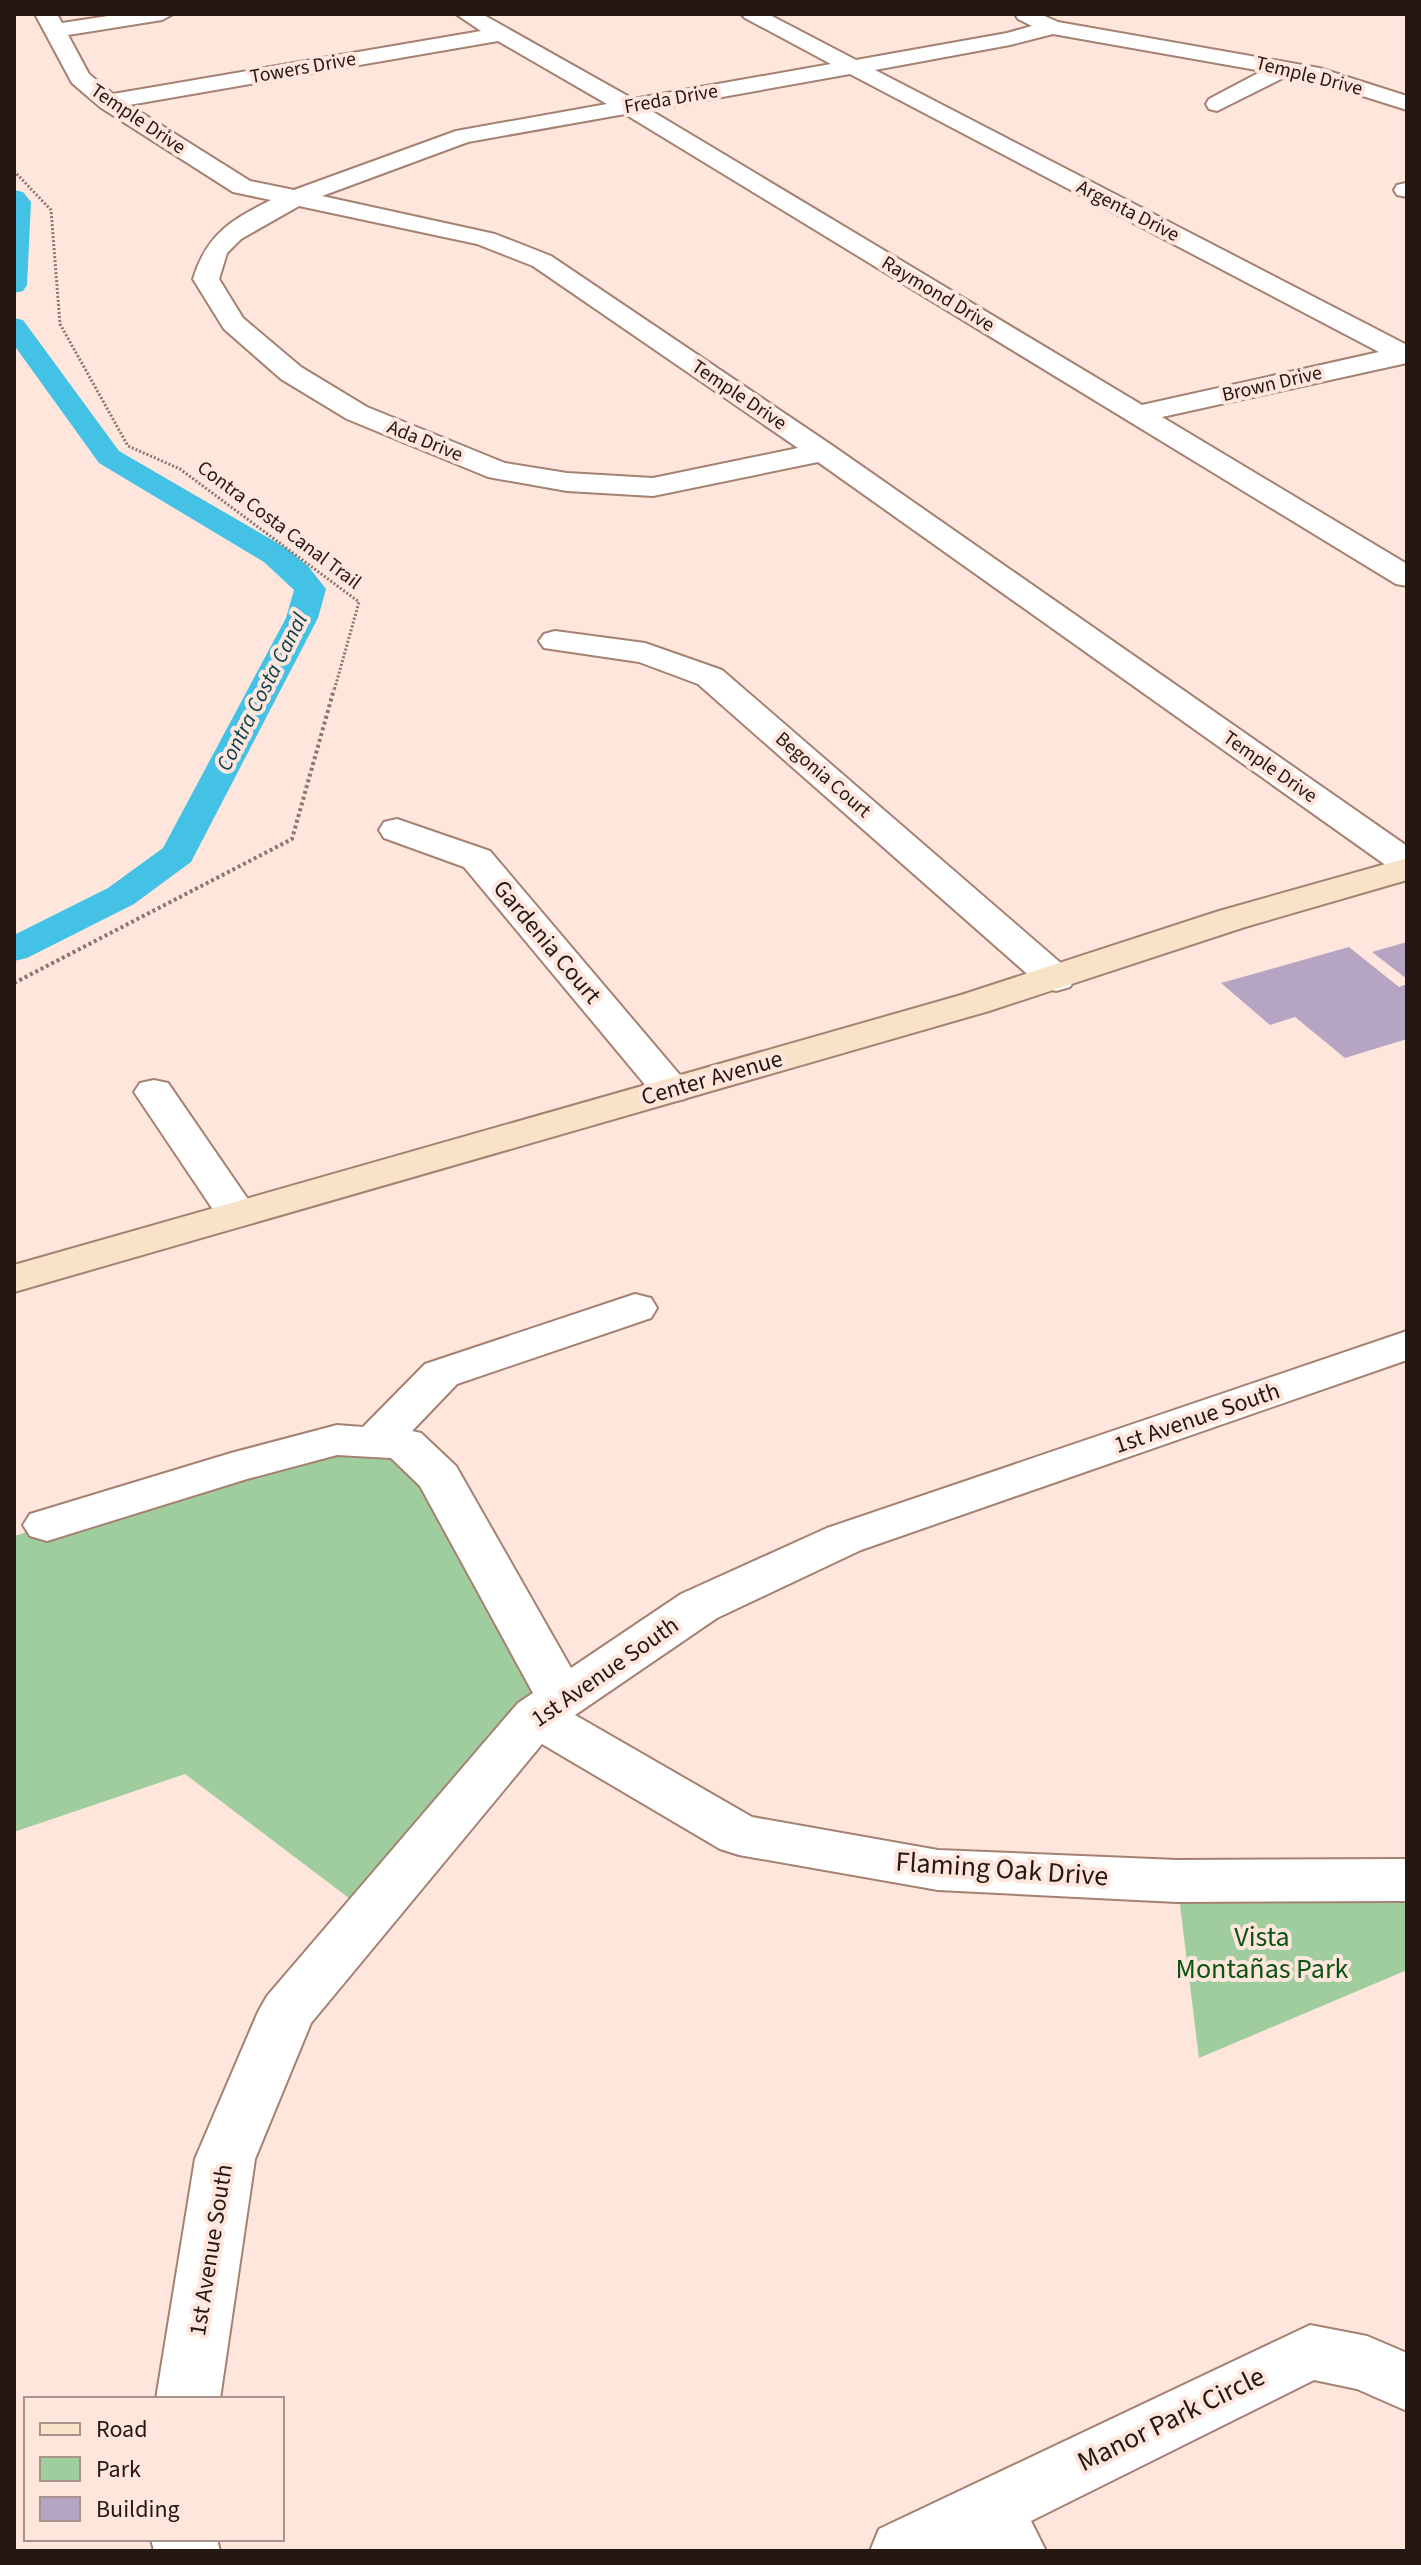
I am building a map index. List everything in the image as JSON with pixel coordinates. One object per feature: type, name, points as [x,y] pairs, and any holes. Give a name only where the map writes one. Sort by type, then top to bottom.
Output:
[{"type":"street","points":[[50,22],[162,14]]},
{"type":"street","name":"Raymond Drive","points":[[467,14],[628,106],[1407,577]]},
{"type":"street","name":"Argenta Drive","points":[[752,14],[1406,355]]},
{"type":"street","name":"Temple Drive","points":[[1023,14],[1052,27],[1319,75],[1407,103]]},
{"type":"street","name":"Temple Drive","points":[[50,22],[80,78],[108,102],[242,187],[435,226],[486,239],[542,261],[823,452],[1407,866]]},
{"type":"street","name":"Freda Drive","points":[[298,197],[388,161],[464,136],[1010,39],[1052,27]]},
{"type":"street","name":"Towers Drive","points":[[108,102],[499,34]]},
{"type":"street","points":[[1217,104],[1285,68]]},
{"type":"street","name":"Ada Drive","points":[[298,197],[252,218],[217,248],[206,279],[233,323],[291,373],[357,413],[498,471],[567,482],[653,487],[823,452]]},
{"type":"street","name":"Brown Drive","points":[[1138,414],[1406,355]]},
{"type":"street","name":"Begonia Court","points":[[555,641],[645,653],[710,677],[1056,979]]},
{"type":"street","name":"Gardenia Court","points":[[397,830],[477,859],[671,1090]]},
{"type":"street","name":"Center Avenue","points":[[14,1279],[1056,979],[1232,919],[1407,866]]},
{"type":"street","points":[[154,1092],[237,1214]]},
{"type":"street","points":[[375,1442],[441,1374],[635,1308]]},
{"type":"street","name":"1st Avenue South","points":[[188,2397],[225,2159],[287,2012],[549,1707],[699,1606],[844,1539],[1407,1345]]},
{"type":"street","points":[[47,1525],[231,1468],[337,1440],[404,1444],[439,1477],[549,1707]]},
{"type":"street","name":"Flaming Oak Drive","points":[[549,1707],[739,1835],[938,1870],[1177,1881],[1407,1880]]},
{"type":"street","name":"Manor Park Circle","points":[[903,2551],[999,2531],[1310,2352],[1367,2364],[1407,2383]]},
{"type":"path","name":"Contra Costa Canal Trail","points":[[14,171],[51,210],[60,324],[128,446],[180,469],[359,602],[292,839],[14,983]]},
{"type":"green space","points":[[404,1444],[562,1698],[370,1914],[185,1774],[14,1832],[14,1536],[231,1468]]},
{"type":"green space","name":"Vista Montañas Park","points":[[1407,1880],[1407,1970],[1199,2058],[1177,1881]]},
{"type":"building","points":[[1407,942],[1407,979],[1372,952]]},
{"type":"building","points":[[1349,947],[1399,987],[1407,984],[1407,1039],[1345,1058],[1295,1017],[1270,1025],[1221,983]]},
{"type":"waterway","name":"Contra Costa Canal","points":[[14,197],[19,202],[14,285]]},
{"type":"waterway","name":"Contra Costa Canal","points":[[14,326],[109,457],[275,555],[297,573],[310,589],[302,618],[178,854],[121,896],[14,950]]}]
